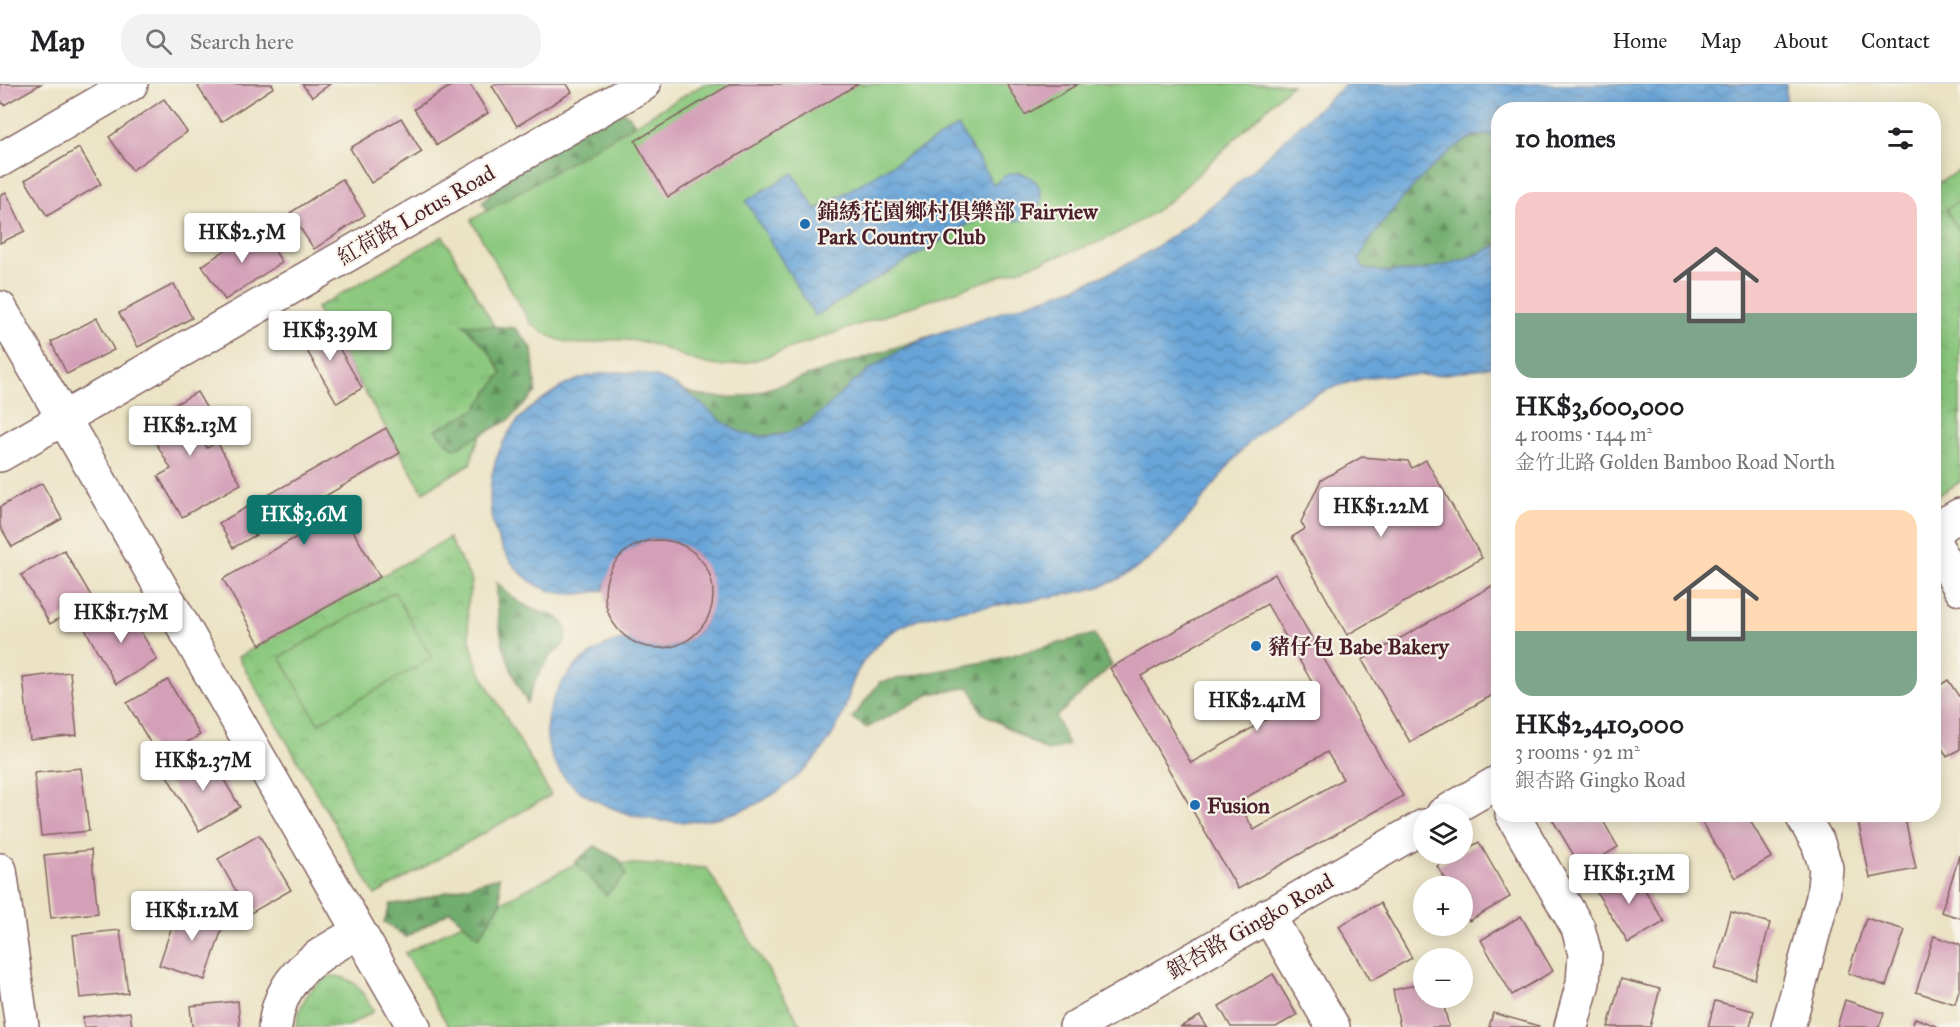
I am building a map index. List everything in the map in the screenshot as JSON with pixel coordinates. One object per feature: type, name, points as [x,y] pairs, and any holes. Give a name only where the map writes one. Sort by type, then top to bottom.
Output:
[{"type":"street","points":[[0,160],[131,84]]},
{"type":"street","name":"紅荷路 Lotus Road","points":[[0,455],[644,84]]},
{"type":"street","points":[[0,308],[414,1027]]},
{"type":"street","points":[[1941,526],[1960,515]]},
{"type":"street","points":[[1941,554],[1960,588]]},
{"type":"street","points":[[1462,804],[1491,789]]},
{"type":"street","points":[[1517,822],[1578,928],[1585,954],[1583,983],[1571,1027]]},
{"type":"street","points":[[1788,1027],[1823,897],[1826,868],[1818,843],[1806,822]]},
{"type":"street","name":"銀杏路 Gingko Road","points":[[1076,1027],[1413,832]]},
{"type":"street","points":[[0,870],[22,1027]]},
{"type":"street","points":[[1268,915],[1334,1027]]},
{"type":"street","points":[[275,1027],[282,997],[292,980],[306,964],[322,952],[359,932]]},
{"type":"green space","name":"錦綉花園鄉村俱樂部 Fairview Park Country Club","points":[[704,84],[1292,84],[1173,198],[1147,217],[1119,233],[1099,242],[753,361],[712,365],[647,343],[634,341],[606,340],[575,344],[555,338],[531,324],[471,220]]},
{"type":"green space","points":[[616,109],[629,115],[659,164],[498,225],[482,202],[503,180]]},
{"type":"green space","points":[[1477,135],[1491,136],[1491,248],[1466,259],[1433,268],[1400,272],[1364,269],[1359,260],[1375,233],[1400,201],[1441,158]]},
{"type":"green space","points":[[1960,170],[1960,482],[1941,494],[1941,181]]},
{"type":"green space","points":[[1960,201],[1960,233],[1946,209]]},
{"type":"green space","points":[[443,236],[515,363],[476,445],[470,464],[423,492],[316,308]]},
{"type":"green space","points":[[463,324],[515,328],[532,348],[536,392],[509,420],[454,449],[435,430],[475,410],[502,373],[488,350]]},
{"type":"green space","points":[[940,333],[880,362],[813,420],[793,432],[771,436],[748,435],[727,427],[685,391],[715,397],[746,396]]},
{"type":"green space","points":[[449,538],[472,581],[467,608],[469,634],[475,660],[551,795],[375,895],[238,657]]},
{"type":"green space","points":[[497,583],[525,606],[559,619],[566,629],[564,642],[542,668],[527,703],[513,674],[503,645],[498,615]]},
{"type":"green space","points":[[394,592],[432,658],[318,723],[280,657]]},
{"type":"green space","points":[[1094,634],[1112,665],[1056,717],[1068,745],[1047,751],[982,713],[970,687],[930,694],[867,728],[852,718],[880,682],[990,661]]},
{"type":"green space","points":[[595,846],[620,860],[626,875],[606,895],[575,862]]},
{"type":"green space","points":[[580,861],[707,868],[802,1027],[449,1027],[405,953]]},
{"type":"green space","points":[[499,877],[501,903],[479,937],[450,911],[406,937],[384,922],[391,904],[407,903]]},
{"type":"green space","points":[[331,976],[347,979],[357,986],[374,1011],[347,1027],[296,1027],[299,1011],[306,997],[317,984]]},
{"type":"water","points":[[1346,84],[1786,84],[1786,102],[1491,102],[1491,136],[1475,136],[1461,143],[1427,172],[1378,229],[1359,260],[1364,269],[1400,272],[1449,264],[1491,248],[1491,366],[1435,375],[1369,377],[1322,392],[1285,413],[1259,433],[1236,457],[1179,529],[1147,561],[1128,574],[1084,591],[932,616],[911,622],[892,632],[861,665],[839,722],[822,750],[788,784],[762,801],[734,813],[705,820],[675,821],[645,818],[615,809],[586,795],[567,780],[554,762],[548,743],[547,723],[551,703],[561,684],[575,666],[602,647],[612,643],[631,640],[651,647],[666,648],[685,642],[706,620],[711,606],[712,592],[703,565],[694,553],[667,540],[654,539],[632,547],[615,565],[604,590],[580,594],[562,593],[543,588],[523,575],[509,559],[499,542],[490,502],[491,482],[496,461],[515,424],[529,409],[558,389],[589,376],[605,373],[639,373],[671,383],[733,429],[756,436],[783,434],[794,430],[815,418],[864,373],[908,346],[942,332],[1079,286],[1138,258],[1194,220],[1246,176]]},
{"type":"water","points":[[958,126],[994,185],[1004,176],[1012,173],[1021,173],[1036,182],[1041,192],[1036,211],[1029,218],[1019,221],[1007,218],[994,209],[815,316],[746,201],[793,173],[816,210]]},
{"type":"building","points":[[0,84],[41,84],[4,105],[0,99]]},
{"type":"building","points":[[202,84],[272,84],[274,87],[221,122],[198,87]]},
{"type":"building","points":[[302,84],[330,84],[312,97]]},
{"type":"building","points":[[454,84],[470,84],[488,113],[437,145],[414,109]]},
{"type":"building","points":[[495,84],[567,84],[572,92],[517,126],[492,86]]},
{"type":"building","points":[[731,84],[858,84],[668,197],[635,141]]},
{"type":"building","points":[[1007,84],[1078,84],[1025,115]]},
{"type":"building","points":[[164,99],[187,132],[132,170],[109,137]]},
{"type":"building","points":[[401,118],[422,152],[371,183],[350,148]]},
{"type":"building","points":[[79,148],[101,184],[47,216],[25,180]]},
{"type":"building","points":[[342,179],[365,215],[314,249],[290,213]]},
{"type":"building","points":[[6,192],[25,231],[0,243],[0,195]]},
{"type":"building","points":[[259,227],[282,262],[225,300],[202,266]]},
{"type":"building","points":[[174,284],[192,318],[138,347],[119,313]]},
{"type":"building","points":[[97,318],[114,350],[67,374],[51,342]]},
{"type":"building","points":[[323,320],[362,388],[337,403],[298,335]]},
{"type":"building","points":[[197,392],[210,414],[193,423],[207,448],[217,442],[241,484],[182,517],[158,476],[171,469],[144,422]]},
{"type":"building","points":[[386,428],[400,453],[313,503],[324,522],[342,512],[380,577],[260,645],[223,579],[302,534],[291,515],[233,548],[219,523]]},
{"type":"building","points":[[1362,457],[1408,461],[1412,468],[1426,460],[1482,558],[1347,635],[1292,537],[1305,529],[1301,522],[1321,480]]},
{"type":"building","points":[[42,483],[62,519],[12,547],[0,526],[0,507]]},
{"type":"building","points":[[659,540],[680,544],[697,556],[709,573],[713,594],[709,615],[697,632],[680,644],[659,648],[638,644],[621,632],[609,615],[605,594],[609,573],[621,556],[638,544]]},
{"type":"building","points":[[64,550],[93,599],[50,624],[21,575]]},
{"type":"building","points":[[1275,574],[1403,796],[1238,889],[1110,668]],"holes":[[[1267,604],[1317,691],[1191,763],[1141,676]],[[1327,752],[1343,779],[1254,830],[1238,802]]]},
{"type":"building","points":[[1491,586],[1491,696],[1410,742],[1362,660]]},
{"type":"building","points":[[126,605],[157,660],[116,684],[85,629]]},
{"type":"building","points":[[70,672],[77,735],[30,740],[23,678]]},
{"type":"building","points":[[168,680],[200,735],[159,758],[127,703]]},
{"type":"building","points":[[1948,680],[1960,698],[1960,749],[1947,757],[1941,747],[1941,684]]},
{"type":"building","points":[[208,753],[240,807],[199,831],[167,776]]},
{"type":"building","points":[[81,768],[89,831],[41,836],[34,773]]},
{"type":"building","points":[[1554,822],[1604,822],[1618,847],[1582,869]]},
{"type":"building","points":[[1751,822],[1772,857],[1736,878],[1702,823]]},
{"type":"building","points":[[1858,822],[1906,822],[1916,869],[1870,878]]},
{"type":"building","points":[[259,835],[291,890],[249,914],[218,859]]},
{"type":"building","points":[[1479,842],[1510,897],[1473,919],[1473,876],[1444,876],[1437,866],[1473,864],[1473,846]]},
{"type":"building","points":[[91,850],[98,913],[51,918],[44,855]]},
{"type":"building","points":[[1960,855],[1960,918],[1941,912]]},
{"type":"building","points":[[1631,866],[1664,922],[1628,943],[1594,888]]},
{"type":"building","points":[[1380,903],[1412,958],[1371,981],[1339,926]]},
{"type":"building","points":[[179,905],[225,920],[205,980],[159,965]]},
{"type":"building","points":[[1731,912],[1770,923],[1755,979],[1715,969]]},
{"type":"building","points":[[1521,916],[1553,971],[1512,995],[1481,940]]},
{"type":"building","points":[[1866,918],[1905,930],[1886,986],[1848,973]]},
{"type":"building","points":[[120,930],[128,993],[80,998],[73,935]]},
{"type":"building","points":[[1934,936],[1960,945],[1960,988],[1955,1004],[1916,992]]},
{"type":"building","points":[[1273,974],[1297,1015],[1276,1027],[1231,1027],[1219,1006]]},
{"type":"building","points":[[1621,979],[1660,989],[1650,1027],[1608,1027]]},
{"type":"building","points":[[1413,985],[1413,1008],[1444,1008],[1449,1027],[1400,1027],[1393,990]]},
{"type":"building","points":[[1845,1000],[1884,1013],[1879,1027],[1837,1027]]},
{"type":"building","points":[[238,1001],[240,1027],[192,1027],[190,1006]]},
{"type":"building","points":[[1715,1001],[1754,1011],[1750,1027],[1708,1027]]},
{"type":"building","points":[[130,1012],[132,1027],[84,1027],[83,1017]]},
{"type":"building","points":[[1493,1013],[1539,1026],[1539,1027],[1489,1027]]},
{"type":"building","points":[[1200,1016],[1207,1027],[1180,1027]]},
{"type":"building","points":[[1915,1018],[1939,1027],[1912,1027]]},
{"type":"place","name":"錦綉花園鄉村俱樂部 Fairview Park Country Club","points":[[805,224]]},
{"type":"place","name":"豬仔包 Babe Bakery","points":[[1256,646]]},
{"type":"place","name":"Fusion","points":[[1195,805]]}]
